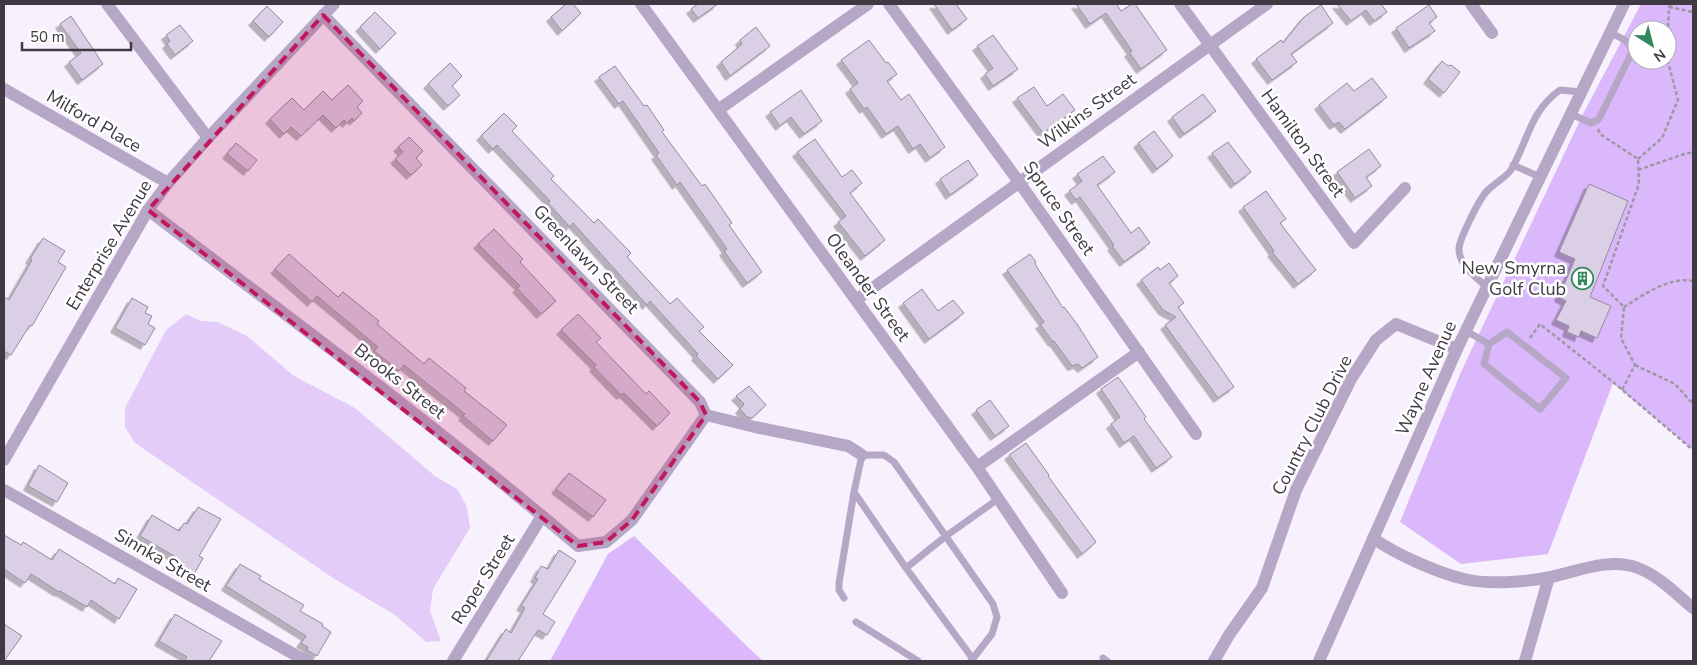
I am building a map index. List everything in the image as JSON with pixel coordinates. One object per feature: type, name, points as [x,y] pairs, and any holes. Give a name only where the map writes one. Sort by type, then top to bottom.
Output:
[{"type":"street","points":[[107,4],[208,138]]},
{"type":"street","name":"Enterprise Avenue","points":[[4,460],[7,446],[148,210],[168,183],[208,138],[334,4]]},
{"type":"street","name":"Oleander Street","points":[[641,4],[977,467],[1062,593]]},
{"type":"street","points":[[718,110],[868,4]]},
{"type":"street","name":"Spruce Street","points":[[889,4],[1019,182],[1196,434]]},
{"type":"street","name":"Hamilton Street","points":[[1180,4],[1354,243],[1405,188]]},
{"type":"street","name":"Wilkins Street","points":[[856,300],[1267,4]]},
{"type":"street","points":[[1471,4],[1492,33]]},
{"type":"street","name":"Wayne Avenue","points":[[1319,661],[1457,349],[1624,4]]},
{"type":"street","name":"Greenlawn Street","points":[[322,15],[700,402],[706,415]]},
{"type":"street","name":"Milford Place","points":[[4,89],[168,183]]},
{"type":"street","name":"Brooks Street","points":[[148,210],[419,418],[578,546],[606,542],[632,520],[706,415]]},
{"type":"street","name":"Country Club Drive","points":[[1214,661],[1262,588],[1296,490],[1351,379],[1376,340],[1396,324],[1457,349]]},
{"type":"street","points":[[977,467],[1139,352]]},
{"type":"street","points":[[706,415],[848,446],[862,455]]},
{"type":"street","name":"Sinnka Street","points":[[4,490],[306,661]]},
{"type":"street","name":"Roper Street","points":[[453,661],[542,516]]},
{"type":"street","points":[[1373,538],[1385,547],[1427,566],[1464,579],[1510,582],[1549,577],[1614,563],[1637,567],[1657,579],[1693,608]]},
{"type":"street","points":[[1524,661],[1549,577]]},
{"type":"lane","points":[[1570,114],[1591,123],[1599,120],[1632,52],[1627,42],[1610,33]]},
{"type":"lane","points":[[1487,287],[1472,274],[1462,260],[1459,249],[1462,236],[1486,191],[1510,172],[1539,110],[1549,98],[1560,90],[1581,92]]},
{"type":"lane","points":[[1513,165],[1540,177]]},
{"type":"lane","points":[[1466,331],[1489,344]]},
{"type":"lane","points":[[1507,332],[1566,378],[1540,409],[1484,364],[1489,344],[1507,332]]},
{"type":"lane","points":[[844,598],[839,590],[839,583],[854,492],[862,455],[884,455],[894,462],[946,536],[992,604],[997,617],[992,634],[972,660],[854,492]]},
{"type":"lane","points":[[906,568],[946,536],[998,499]]},
{"type":"lane","points":[[856,622],[918,661]]},
{"type":"path","points":[[1669,20],[1670,6],[1693,12]]},
{"type":"path","points":[[1624,306],[1603,286],[1639,184],[1638,159],[1662,138],[1678,100],[1670,70]]},
{"type":"path","points":[[1594,122],[1600,134],[1638,159]]},
{"type":"path","points":[[1638,170],[1687,153],[1693,153]]},
{"type":"path","points":[[1624,306],[1653,288],[1685,279],[1693,281]]},
{"type":"path","points":[[1624,306],[1621,338],[1635,365],[1675,384],[1693,404]]},
{"type":"path","points":[[1524,345],[1540,324],[1693,450]]},
{"type":"path","points":[[1622,390],[1635,365]]},
{"type":"highlighted area","points":[[323,15],[700,402],[706,415],[632,520],[606,542],[578,546],[148,210]]},
{"type":"shaded area","name":"New Smyrna Golf Club","points":[[1641,4],[1693,4],[1693,450],[1613,383],[1548,554],[1461,564],[1400,522],[1461,372],[1583,114],[1627,31],[1627,70],[1677,70],[1677,20],[1633,20]]},
{"type":"shaded area","points":[[186,314],[201,321],[218,322],[247,336],[294,376],[355,408],[435,476],[458,490],[467,507],[470,528],[433,589],[430,611],[441,641],[426,642],[395,615],[333,578],[135,443],[125,427],[125,408],[166,330]]},
{"type":"shaded area","points":[[634,536],[763,661],[550,661],[608,554]]},
{"type":"building","points":[[566,4],[573,4],[581,13],[562,31],[551,17]]},
{"type":"building","points":[[698,4],[718,4],[698,18],[691,9]]},
{"type":"building","points":[[934,4],[956,4],[967,19],[952,30]]},
{"type":"building","points":[[1076,4],[1120,4],[1117,5],[1121,11],[1135,4],[1167,50],[1141,69],[1129,52],[1132,51],[1106,13],[1090,24]]},
{"type":"building","points":[[1337,4],[1381,4],[1387,12],[1374,21],[1366,10],[1351,21]]},
{"type":"building","points":[[1321,5],[1333,23],[1291,54],[1297,62],[1272,80],[1256,59],[1281,40],[1283,43],[1304,17]]},
{"type":"building","points":[[1429,5],[1437,17],[1429,23],[1435,31],[1409,48],[1396,28]]},
{"type":"building","points":[[267,6],[283,22],[269,37],[253,21]]},
{"type":"building","points":[[375,12],[396,33],[380,49],[360,27]]},
{"type":"building","points":[[71,16],[103,64],[82,80],[69,62],[81,53],[60,24]]},
{"type":"building","points":[[180,25],[193,41],[175,55],[167,44],[170,41],[166,35]]},
{"type":"building","points":[[756,27],[770,46],[730,76],[721,62],[742,44],[740,40]]},
{"type":"building","points":[[993,35],[1018,69],[993,86],[985,74],[993,68],[977,46]]},
{"type":"building","points":[[869,40],[897,74],[887,81],[901,100],[909,94],[945,147],[930,158],[920,144],[913,149],[898,126],[886,134],[867,107],[864,109],[850,89],[858,83],[841,60]]},
{"type":"building","points":[[1442,61],[1460,72],[1444,93],[1428,79]]},
{"type":"building","points":[[450,63],[462,76],[452,86],[460,95],[448,106],[428,84]]},
{"type":"building","points":[[615,66],[644,106],[647,105],[664,130],[662,132],[702,186],[705,184],[732,223],[729,225],[762,272],[747,283],[724,251],[727,249],[680,182],[677,185],[656,155],[659,153],[623,101],[619,104],[599,77]]},
{"type":"building","points":[[1372,78],[1387,97],[1345,129],[1339,122],[1334,125],[1319,105],[1347,83],[1354,91]]},
{"type":"building","points":[[348,85],[363,101],[357,107],[362,113],[354,121],[352,118],[347,123],[344,120],[336,128],[323,115],[301,136],[291,127],[284,134],[270,119],[292,98],[304,110],[323,91],[332,100]]},
{"type":"building","points":[[1034,87],[1047,106],[1063,94],[1075,110],[1043,133],[1017,98]]},
{"type":"building","points":[[801,90],[822,121],[804,134],[791,117],[780,126],[770,112]]},
{"type":"building","points":[[1203,94],[1216,111],[1184,134],[1172,117]]},
{"type":"building","points":[[504,113],[517,126],[512,131],[554,176],[551,179],[594,223],[598,219],[631,253],[627,257],[670,304],[677,298],[704,327],[699,331],[733,365],[718,379],[650,301],[647,305],[573,223],[570,227],[548,203],[550,201],[497,145],[493,149],[481,136]]},
{"type":"building","points":[[1154,131],[1173,156],[1157,169],[1138,143]]},
{"type":"building","points":[[409,137],[423,151],[416,158],[422,165],[411,175],[395,159],[403,152],[398,147]]},
{"type":"building","points":[[815,139],[842,177],[852,170],[862,183],[850,193],[885,240],[865,256],[838,222],[846,216],[797,152]]},
{"type":"building","points":[[1228,142],[1251,172],[1235,184],[1212,153]]},
{"type":"building","points":[[236,143],[257,160],[248,171],[227,154]]},
{"type":"building","points":[[1369,149],[1381,166],[1366,177],[1372,186],[1355,198],[1337,172]]},
{"type":"building","points":[[1103,156],[1115,172],[1097,185],[1131,233],[1139,227],[1150,243],[1124,262],[1080,197],[1076,200],[1069,191],[1082,181],[1077,174]]},
{"type":"building","points":[[968,160],[978,175],[950,195],[940,179]]},
{"type":"building","name":"New Smyrna Golf Club","points":[[1589,184],[1628,201],[1590,297],[1611,306],[1597,338],[1581,331],[1579,337],[1567,332],[1569,326],[1556,320],[1566,301],[1559,297],[1575,259],[1559,252]]},
{"type":"building","points":[[1266,191],[1286,219],[1280,223],[1316,270],[1298,284],[1272,252],[1274,251],[1243,207]]},
{"type":"building","points":[[494,229],[523,259],[520,262],[556,301],[541,314],[517,288],[520,286],[478,244]]},
{"type":"building","points":[[43,238],[65,251],[58,262],[66,267],[32,326],[30,325],[11,355],[4,351],[4,297],[9,300]]},
{"type":"building","points":[[289,254],[338,297],[343,292],[379,321],[377,324],[424,364],[429,358],[466,388],[464,391],[507,425],[493,441],[463,416],[465,414],[404,365],[399,371],[374,351],[378,347],[317,296],[312,302],[275,269]]},
{"type":"building","points":[[1030,254],[1063,308],[1077,324],[1098,357],[1082,368],[1078,364],[1072,366],[1053,342],[1040,324],[1044,322],[1007,270]]},
{"type":"building","points":[[1169,263],[1178,276],[1169,283],[1184,303],[1178,307],[1234,387],[1218,398],[1165,325],[1176,317],[1163,310],[1141,280],[1158,267],[1160,270]]},
{"type":"building","points":[[922,289],[938,311],[953,300],[964,313],[929,339],[903,303]]},
{"type":"building","points":[[132,298],[148,307],[145,313],[152,316],[148,324],[155,328],[145,345],[115,328]]},
{"type":"building","points":[[578,314],[601,338],[596,342],[646,394],[649,391],[670,413],[657,426],[624,393],[621,395],[594,367],[596,365],[561,330]]},
{"type":"building","points":[[1118,377],[1146,417],[1144,419],[1172,457],[1156,468],[1134,436],[1124,443],[1111,424],[1120,417],[1101,389]]},
{"type":"building","points":[[749,386],[766,405],[752,418],[747,417],[740,409],[744,404],[736,396]]},
{"type":"building","points":[[990,400],[1009,426],[995,436],[976,410]]},
{"type":"building","points":[[1026,443],[1096,542],[1082,554],[1009,455]]},
{"type":"building","points":[[39,465],[68,483],[57,502],[28,486]]},
{"type":"building","points":[[569,473],[606,500],[593,517],[556,489]]},
{"type":"building","points":[[198,507],[221,519],[199,556],[203,558],[193,576],[176,565],[179,559],[140,536],[152,515],[179,531],[184,523],[187,524]]},
{"type":"building","points":[[4,535],[21,545],[23,542],[52,560],[59,549],[115,584],[118,578],[137,589],[119,619],[91,600],[87,607],[31,574],[25,583],[4,569]]},
{"type":"building","points":[[559,550],[576,561],[543,614],[555,622],[547,635],[538,630],[518,661],[486,661],[506,629],[511,633],[525,608],[521,606],[538,579],[535,578],[541,566],[548,569]]},
{"type":"building","points":[[240,564],[261,576],[259,579],[304,605],[300,611],[323,624],[322,626],[331,632],[317,656],[307,650],[308,647],[301,643],[306,636],[226,586]]},
{"type":"building","points":[[175,614],[222,641],[209,661],[184,661],[187,657],[159,641]]},
{"type":"building","points":[[4,624],[22,636],[4,661]]},
{"type":"place","name":"New Smyrna Golf Club","points":[[1582,278]]}]
